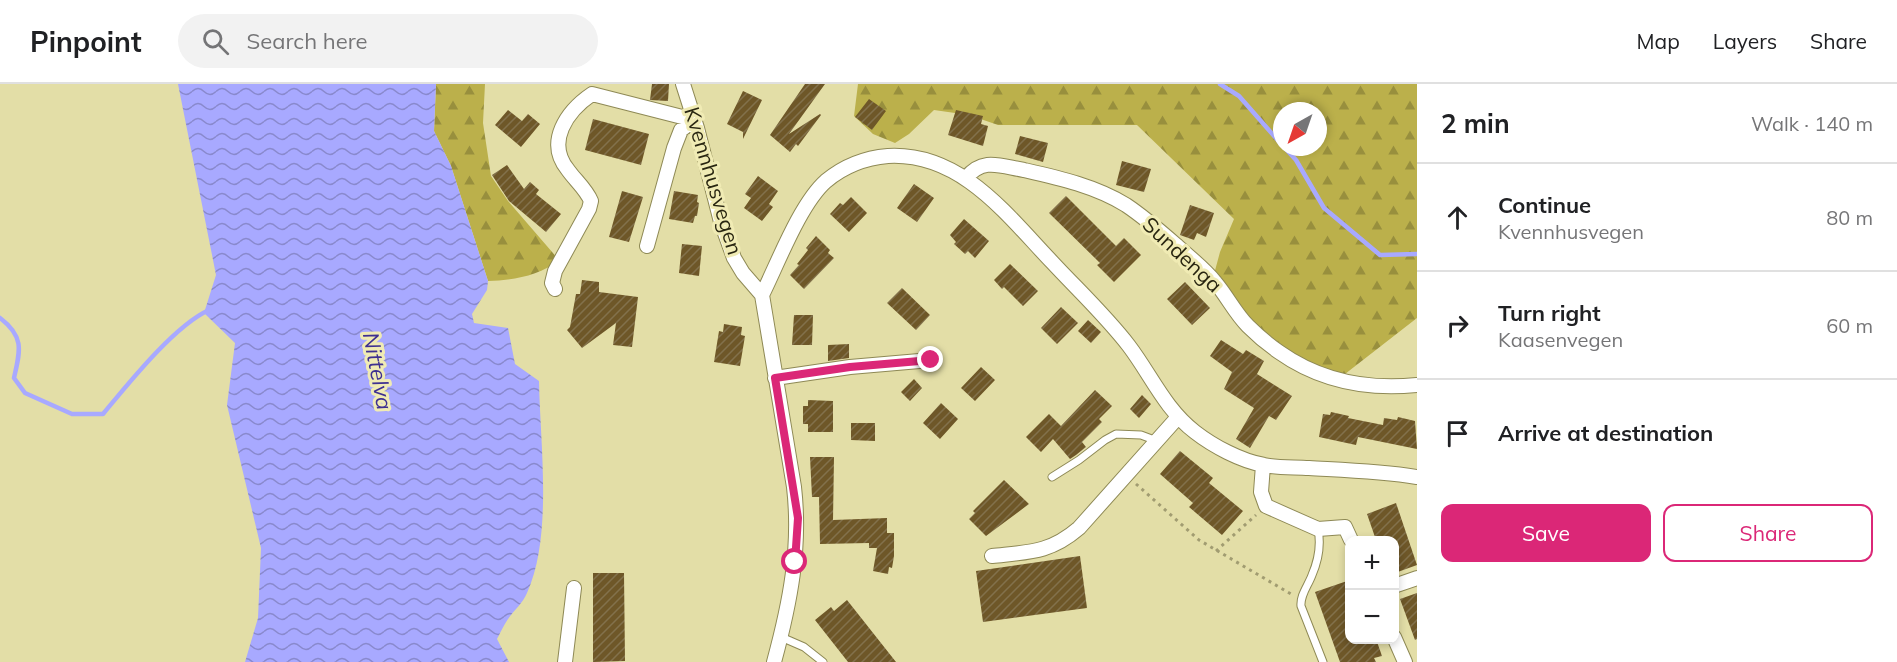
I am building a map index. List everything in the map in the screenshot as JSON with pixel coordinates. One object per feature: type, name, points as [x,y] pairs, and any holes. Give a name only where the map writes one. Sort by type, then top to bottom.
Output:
[{"type":"street","name":"Kvennhusvegen","points":[[683,84],[721,222],[734,258],[743,273],[762,295]]},
{"type":"street","points":[[555,289],[552,283],[555,271],[589,209],[591,201],[561,161],[559,135],[566,118],[589,89],[694,120]]},
{"type":"street","points":[[647,246],[674,148],[681,130],[694,120]]},
{"type":"street","points":[[774,662],[795,562],[798,518],[762,295],[807,204],[825,183],[848,165],[876,157],[914,157],[950,168],[966,178],[999,206],[1104,317],[1129,346],[1178,417],[1218,446],[1263,465],[1389,473],[1417,477]]},
{"type":"street","name":"Sundenga","points":[[966,178],[976,167],[993,164],[1062,179],[1124,204],[1143,217],[1202,268],[1216,282],[1247,326],[1280,352],[1311,371],[1352,384],[1390,388],[1417,385]]},
{"type":"street","points":[[775,378],[850,367],[931,360]]},
{"type":"street","points":[[992,556],[1033,552],[1051,547],[1067,538],[1079,528],[1178,417]]},
{"type":"street","points":[[1263,465],[1261,492],[1266,506],[1318,529],[1345,527],[1349,536]]},
{"type":"street","points":[[1399,585],[1417,578]]},
{"type":"street","points":[[565,662],[574,588]]},
{"type":"street","points":[[1398,644],[1405,662]]},
{"type":"lane","points":[[1052,477],[1116,434],[1141,435],[1157,441]]},
{"type":"lane","points":[[1318,529],[1320,540],[1314,573],[1301,599],[1301,606],[1323,662]]},
{"type":"lane","points":[[781,637],[804,647],[823,662]]},
{"type":"path","points":[[1126,476],[1200,540],[1282,590],[1301,599]]},
{"type":"path","points":[[1216,551],[1266,506]]},
{"type":"green space","points":[[436,84],[485,84],[483,123],[491,176],[508,201],[559,260],[543,270],[526,276],[488,281],[451,166],[434,131]]},
{"type":"green space","points":[[858,84],[1417,84],[1417,318],[1336,381],[1276,354],[1213,278],[1220,252],[1234,219],[1137,125],[998,125],[969,115],[934,110],[909,134],[895,143],[873,134],[854,116]]},
{"type":"water","name":"Nittelva","points":[[178,84],[436,84],[434,131],[451,166],[488,281],[487,290],[472,314],[474,323],[508,328],[515,364],[539,381],[543,489],[540,545],[527,593],[497,639],[509,662],[245,662],[258,618],[261,548],[227,405],[235,343],[204,313],[216,275]]},
{"type":"building","points":[[652,84],[669,84],[668,101],[650,100]]},
{"type":"building","points":[[805,84],[825,84],[789,134],[821,115],[798,146],[796,144],[790,152],[770,135]]},
{"type":"building","points":[[743,91],[762,100],[743,139],[743,132],[727,124]]},
{"type":"building","points":[[869,99],[886,111],[872,130],[855,117]]},
{"type":"building","points":[[508,110],[522,121],[528,114],[540,124],[521,147],[495,125]]},
{"type":"building","points":[[956,110],[983,116],[981,124],[988,126],[983,146],[948,135]]},
{"type":"building","points":[[593,119],[649,134],[641,165],[585,150]]},
{"type":"building","points":[[1020,136],[1048,143],[1043,162],[1015,154]]},
{"type":"building","points":[[1122,161],[1151,169],[1144,192],[1116,185]]},
{"type":"building","points":[[507,165],[524,189],[530,182],[539,190],[536,194],[561,214],[546,232],[509,201],[492,175]]},
{"type":"building","points":[[758,176],[778,191],[769,204],[773,207],[762,221],[744,208],[751,198],[745,194]]},
{"type":"building","points":[[914,184],[934,198],[917,222],[897,208]]},
{"type":"building","points":[[622,191],[643,197],[629,242],[609,237]]},
{"type":"building","points":[[674,191],[698,195],[697,216],[693,223],[669,219]]},
{"type":"building","points":[[1066,196],[1116,246],[1124,238],[1141,255],[1114,282],[1097,265],[1100,263],[1049,213]]},
{"type":"building","points":[[851,197],[867,213],[849,232],[830,214],[840,203],[843,205]]},
{"type":"building","points":[[1190,205],[1214,213],[1206,237],[1197,233],[1194,240],[1180,235]]},
{"type":"building","points":[[964,219],[989,241],[975,258],[968,251],[965,254],[954,244],[956,242],[950,235]]},
{"type":"building","points":[[816,236],[830,250],[828,253],[834,258],[804,289],[790,275],[799,265],[797,264],[808,250],[806,248]]},
{"type":"building","points":[[682,244],[702,246],[699,276],[679,273]]},
{"type":"building","points":[[1010,264],[1038,291],[1023,306],[994,280]]},
{"type":"building","points":[[582,280],[599,282],[599,292],[638,297],[632,347],[613,345],[616,323],[582,348],[567,330],[570,327],[576,294],[580,294]]},
{"type":"building","points":[[1185,282],[1210,308],[1192,325],[1167,299]]},
{"type":"building","points":[[902,288],[930,315],[916,330],[887,303]]},
{"type":"building","points":[[1061,307],[1078,323],[1057,344],[1041,328]]},
{"type":"building","points":[[794,315],[813,315],[812,345],[792,345]]},
{"type":"building","points":[[1088,320],[1101,332],[1091,343],[1078,331]]},
{"type":"building","points":[[724,324],[742,327],[741,335],[745,336],[740,366],[714,362],[719,331],[723,332]]},
{"type":"building","points":[[1221,340],[1243,354],[1246,350],[1264,361],[1257,374],[1292,396],[1276,420],[1269,416],[1250,448],[1236,439],[1254,408],[1224,389],[1232,372],[1210,356]]},
{"type":"building","points":[[849,344],[849,358],[828,361],[828,345]]},
{"type":"building","points":[[981,367],[995,380],[975,401],[961,388]]},
{"type":"building","points":[[914,379],[922,388],[910,401],[901,392]]},
{"type":"building","points":[[1095,390],[1112,406],[1099,419],[1102,422],[1082,442],[1086,447],[1076,455],[1070,459],[1053,439],[1041,452],[1026,437],[1049,414],[1061,426]]},
{"type":"building","points":[[1142,395],[1151,404],[1139,418],[1130,409]]},
{"type":"building","points":[[808,400],[833,401],[833,432],[808,432],[808,424],[803,424],[803,406],[808,406]]},
{"type":"building","points":[[941,403],[958,419],[940,439],[923,423]]},
{"type":"building","points":[[1331,412],[1383,425],[1384,418],[1397,420],[1398,417],[1415,421],[1417,449],[1358,437],[1356,445],[1319,437],[1323,414],[1330,415]]},
{"type":"building","points":[[851,423],[875,423],[875,441],[851,440]]},
{"type":"building","points":[[1180,451],[1213,478],[1209,483],[1243,511],[1222,535],[1189,507],[1193,503],[1160,474]]},
{"type":"building","points":[[810,457],[834,457],[833,520],[887,518],[887,533],[894,533],[894,556],[892,568],[889,567],[888,574],[873,571],[877,548],[869,548],[869,543],[820,544],[819,497],[812,497]]},
{"type":"building","points":[[1004,480],[1029,504],[986,536],[969,519],[975,513],[973,511]]},
{"type":"building","points":[[1396,503],[1417,565],[1399,572],[1399,536],[1375,536],[1367,514]]},
{"type":"building","points":[[1080,556],[1087,608],[983,622],[976,571]]},
{"type":"building","points":[[593,573],[624,573],[625,661],[593,662]]},
{"type":"building","points":[[1345,582],[1345,644],[1378,644],[1382,656],[1374,658],[1376,662],[1340,662],[1315,592]]},
{"type":"building","points":[[1417,593],[1417,639],[1415,640],[1400,599]]},
{"type":"building","points":[[847,600],[896,662],[848,662],[815,620],[831,607],[834,611]]},
{"type":"waterway","points":[[1220,84],[1239,96],[1273,135]]},
{"type":"waterway","points":[[1292,156],[1324,208],[1380,255],[1417,254]]},
{"type":"waterway","points":[[0,318],[17,338],[19,352],[14,378],[25,393],[72,414],[103,414],[167,342],[195,318],[209,310]]},
{"type":"route","points":[[795,562],[798,518],[775,378],[850,367],[931,360]]}]
